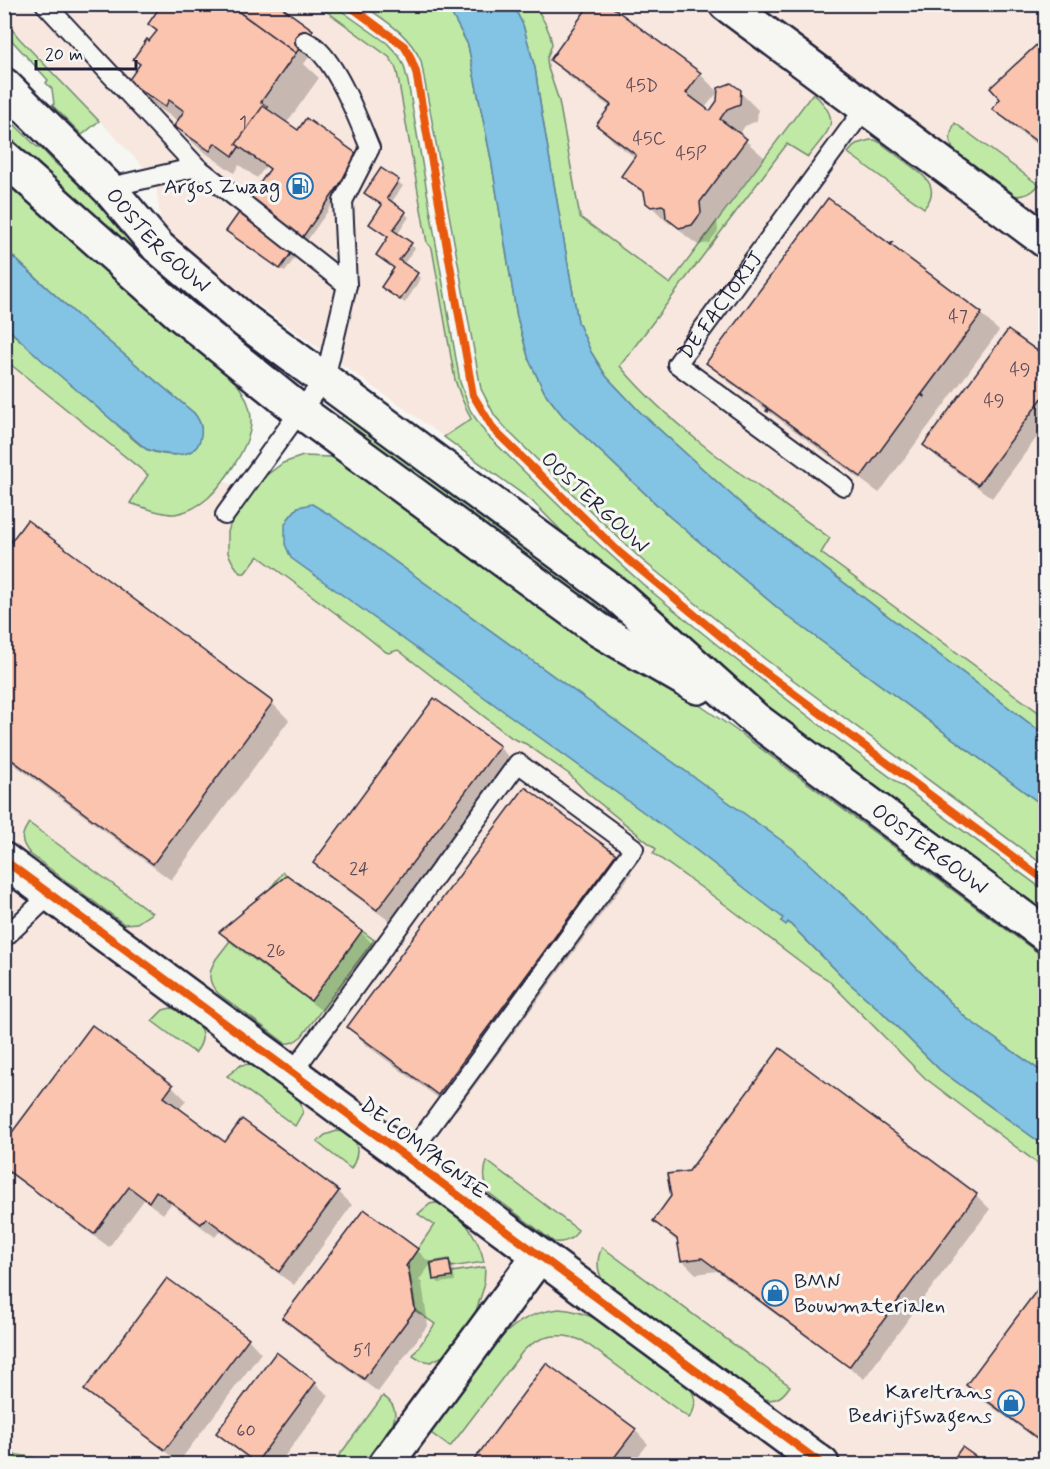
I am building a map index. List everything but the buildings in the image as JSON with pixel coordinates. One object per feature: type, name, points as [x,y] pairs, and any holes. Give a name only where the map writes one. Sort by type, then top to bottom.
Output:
[{"type":"main road","points":[[726,4],[1046,241]]},
{"type":"main road","name":"OOSTERGOUW","points":[[4,85],[110,190],[158,247],[245,321],[618,596],[754,719],[1046,935]]},
{"type":"main road","name":"OOSTERGOUW","points":[[4,158],[180,314],[300,411],[599,630],[754,719]]},
{"type":"main road","name":"DE COMPAGNIE","points":[[4,860],[822,1464]]},
{"type":"main road","points":[[386,1464],[539,1256]]},
{"type":"lane","points":[[45,4],[197,167],[347,285]]},
{"type":"lane","points":[[225,515],[325,379],[347,285],[343,201],[370,148],[331,65],[316,47],[305,41]]},
{"type":"lane","name":"DE FACTORIJ","points":[[844,486],[677,364],[865,108]]},
{"type":"lane","points":[[110,190],[123,184],[197,167]]},
{"type":"lane","name":"DE COMPAGNIE","points":[[292,1073],[518,763],[634,848],[407,1158]]},
{"type":"lane","points":[[4,938],[51,894]]},
{"type":"shaded area","points":[[5,5],[320,5],[386,52],[403,75],[427,243],[432,248],[455,380],[471,419],[444,437],[163,237],[155,179],[5,21]]},
{"type":"shaded area","points":[[492,5],[1045,5],[1045,757],[570,367]]},
{"type":"shaded area","points":[[4,360],[148,475],[131,503],[173,514],[192,509],[207,499],[222,481],[254,490],[696,850],[940,1070],[1045,1146],[1045,1464],[5,1464]]},
{"type":"green space","points":[[318,5],[333,5],[387,43],[399,56],[404,66],[460,382],[470,410],[486,434],[591,537],[647,588],[825,729],[1045,891],[1045,914],[775,714],[600,570],[532,501],[444,437],[471,419],[455,380],[432,248],[427,243],[397,72],[389,57]]},
{"type":"green space","points":[[363,5],[447,5],[468,45],[491,159],[517,317],[529,360],[545,393],[563,416],[670,517],[786,615],[1045,807],[1045,866],[765,659],[642,560],[495,416],[481,389],[421,61],[403,36]]},
{"type":"green space","points":[[513,5],[535,5],[550,35],[552,44],[547,59],[548,68],[559,101],[580,217],[670,284],[813,93],[823,103],[831,119],[822,139],[808,157],[787,144],[620,366],[667,415],[693,437],[830,538],[821,553],[1045,717],[1045,735],[748,510],[639,411],[606,376],[591,352],[578,322],[535,68],[523,25]]},
{"type":"green space","points":[[5,21],[99,121],[82,135],[52,105],[54,104],[52,89],[46,83],[48,80],[5,33]]},
{"type":"green space","points":[[4,114],[148,248],[141,256],[49,185],[5,142]]},
{"type":"green space","points":[[955,123],[1039,185],[1028,194],[1014,196],[957,155],[950,139]]},
{"type":"green space","points":[[870,140],[881,143],[929,182],[931,194],[924,208],[848,153],[856,144]]},
{"type":"green space","points":[[5,170],[110,274],[229,375],[242,391],[251,417],[246,443],[235,464],[221,483],[208,498],[197,506],[184,512],[170,514],[130,503],[148,475],[5,360],[4,326],[144,448],[170,455],[185,453],[197,445],[200,438],[200,425],[194,413],[77,315],[5,249]]},
{"type":"green space","points":[[345,414],[619,616],[612,623],[342,423],[341,418]]},
{"type":"green space","points":[[303,456],[331,457],[357,467],[733,728],[1045,958],[1045,1074],[966,1018],[845,896],[298,507],[288,519],[696,850],[784,918],[781,921],[788,922],[940,1070],[1045,1146],[1045,1169],[925,1078],[827,979],[810,969],[653,853],[656,849],[587,793],[569,774],[526,744],[512,738],[398,650],[386,652],[258,556],[245,573],[240,573],[228,553],[228,532],[231,522],[264,477],[283,463]]},
{"type":"green space","points":[[29,823],[152,913],[137,923],[124,924],[30,854],[22,838]]},
{"type":"green space","points":[[283,872],[374,940],[302,1036],[288,1043],[219,994],[212,986],[210,977],[211,968],[216,959]]},
{"type":"green space","points":[[171,1008],[187,1014],[198,1024],[202,1038],[195,1053],[152,1021],[163,1010]]},
{"type":"green space","points":[[252,1064],[296,1095],[303,1112],[295,1126],[227,1076],[241,1065]]},
{"type":"green space","points":[[337,1131],[350,1135],[356,1144],[356,1156],[351,1169],[317,1142],[325,1135]]},
{"type":"green space","points":[[487,1161],[578,1230],[574,1236],[562,1242],[554,1242],[489,1193],[485,1177]]},
{"type":"green space","points":[[434,1203],[451,1209],[459,1216],[473,1234],[484,1262],[451,1267],[449,1259],[430,1262],[433,1280],[452,1277],[452,1272],[485,1267],[484,1287],[476,1311],[445,1355],[431,1362],[413,1355],[435,1324],[416,1311],[408,1263],[434,1225],[418,1214]]},
{"type":"green space","points":[[602,1247],[790,1386],[788,1389],[777,1399],[765,1399],[602,1279],[598,1263]]},
{"type":"green space","points":[[570,1310],[600,1321],[690,1388],[695,1403],[689,1418],[583,1341],[559,1336],[536,1341],[523,1351],[450,1447],[431,1433],[501,1338],[513,1326],[542,1312]]},
{"type":"green space","points":[[383,1396],[394,1409],[395,1417],[391,1426],[363,1464],[333,1464]]},
{"type":"green space","points":[[4,1453],[63,1462],[62,1464],[5,1464]]},
{"type":"water","points":[[447,5],[513,5],[523,25],[535,68],[578,322],[591,352],[606,376],[639,411],[748,510],[1045,735],[1045,807],[786,615],[670,517],[563,416],[545,393],[529,360],[517,317],[491,159],[468,45]]},
{"type":"water","points":[[4,249],[77,315],[194,413],[201,429],[197,447],[185,454],[177,455],[146,449],[5,326]]},
{"type":"water","points":[[312,504],[332,516],[792,848],[861,912],[966,1018],[1045,1074],[1045,1146],[940,1070],[788,922],[786,925],[781,921],[783,918],[696,850],[291,558],[285,544],[285,524],[298,507]]},
{"type":"cycle path","points":[[347,4],[404,46],[416,72],[473,395],[494,430],[619,552],[754,664],[1046,881]]},
{"type":"cycle path","points":[[4,860],[822,1464]]},
{"type":"place","name":"Argos Zwaag","points":[[300,186]]},
{"type":"place","name":"BMN Bouwmaterialen","points":[[775,1293]]},
{"type":"place","name":"Kareltrans Bedrijfswagens","points":[[1011,1403]]}]
